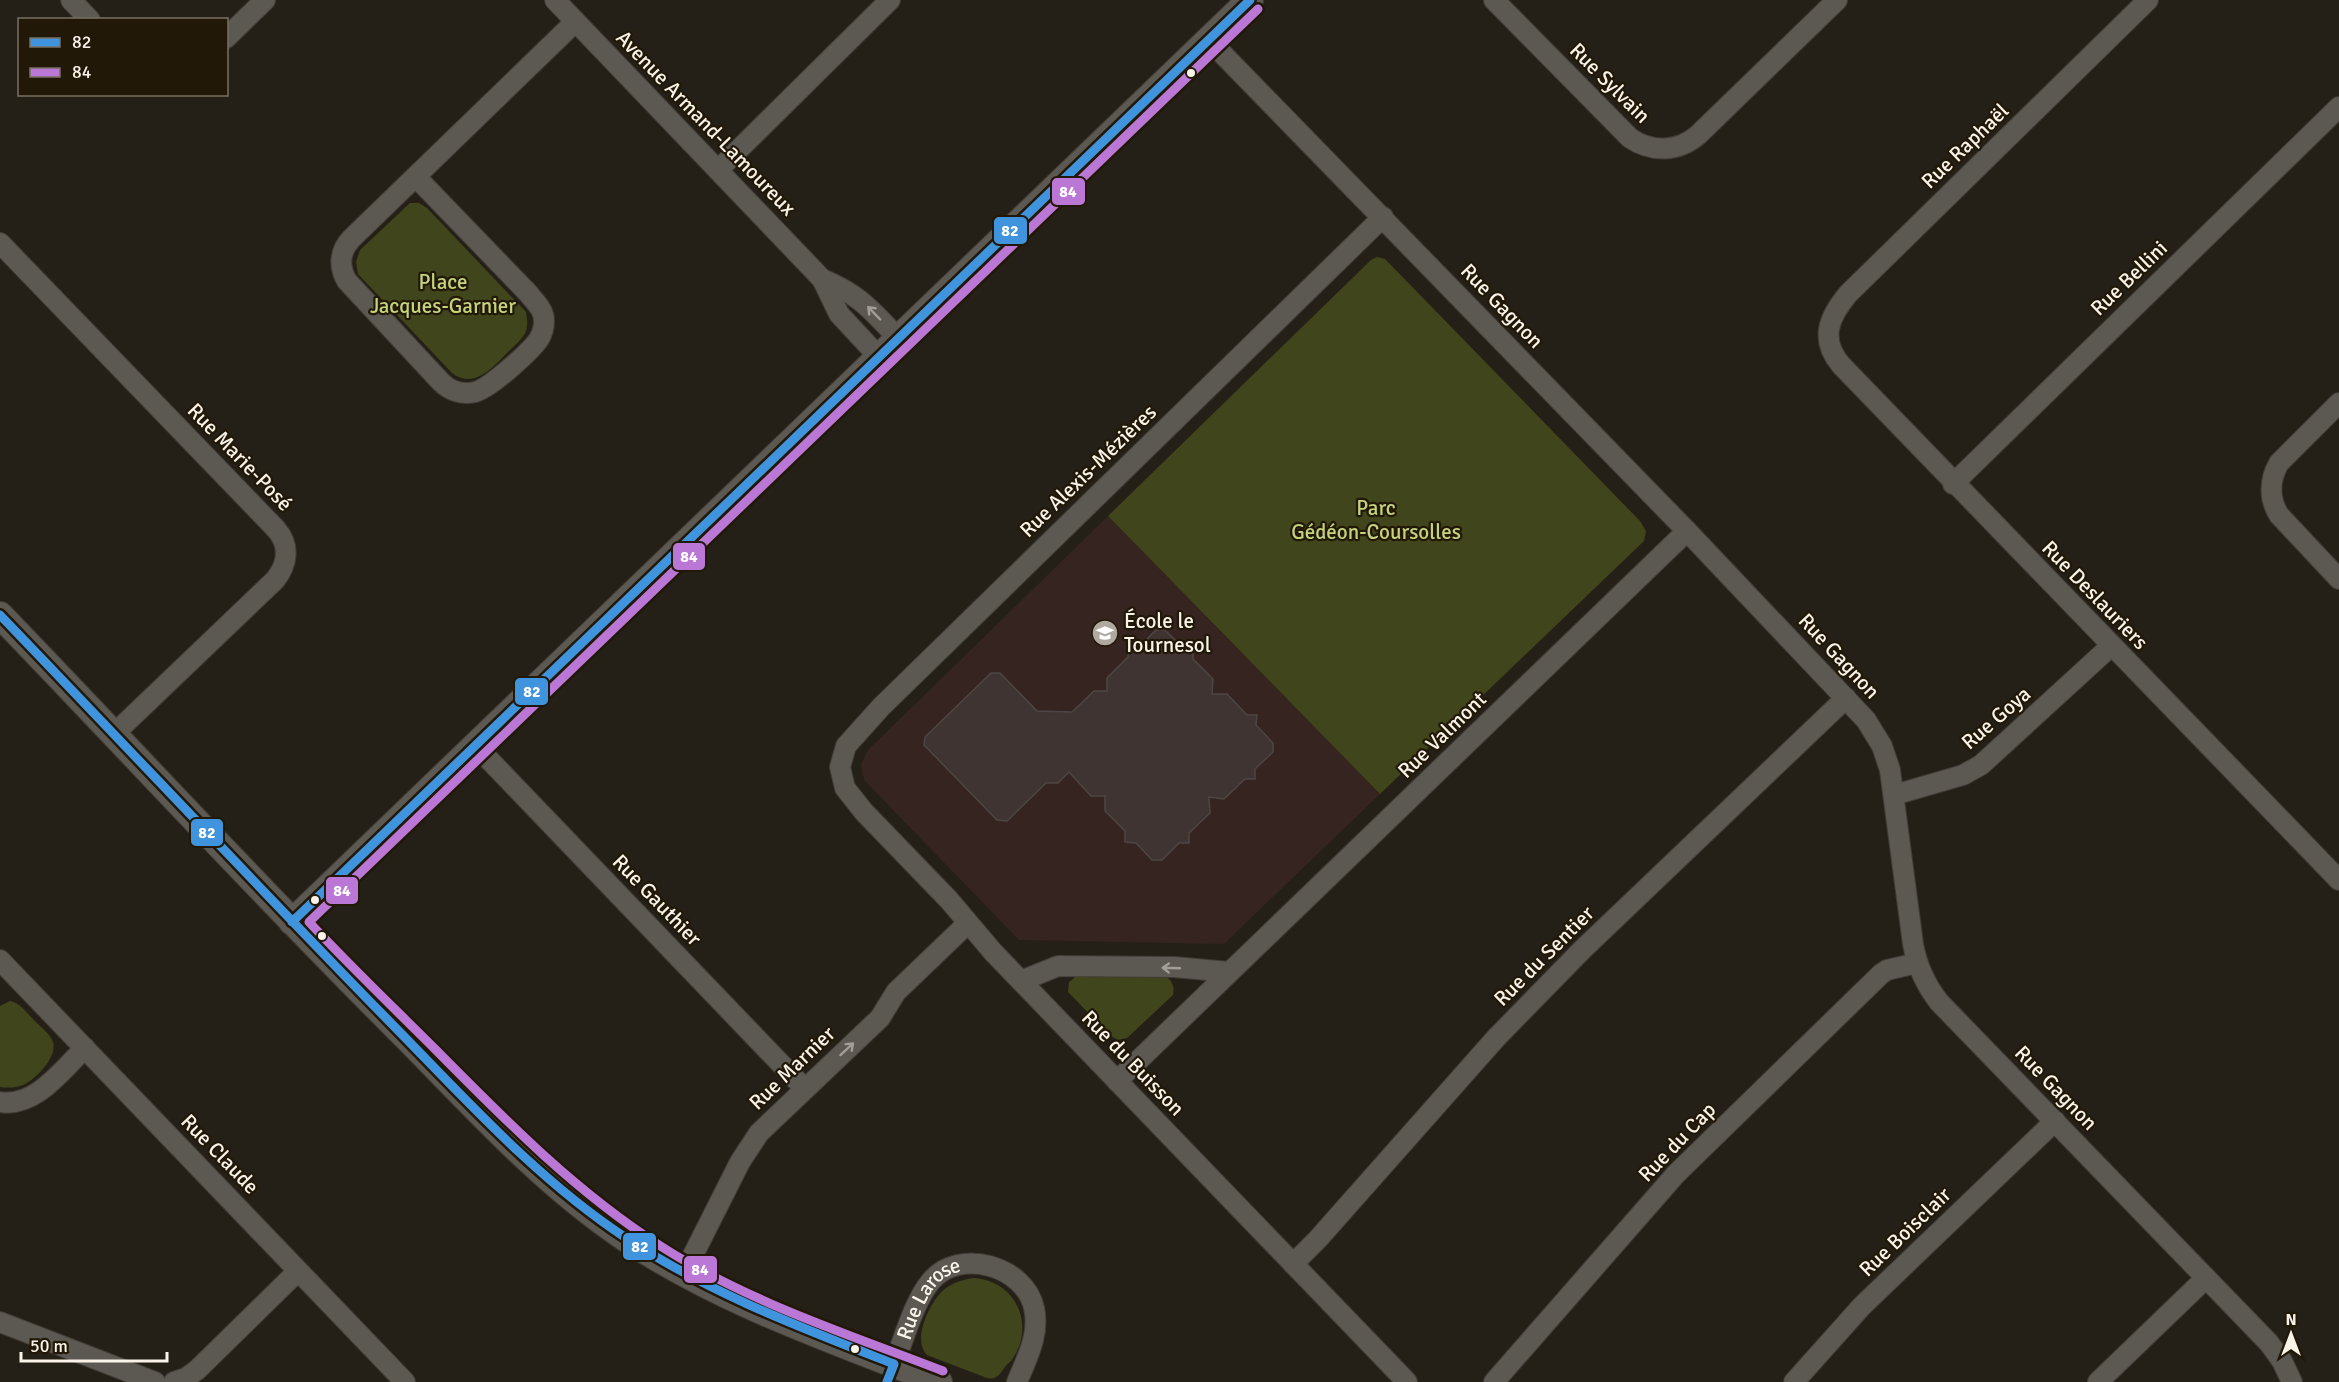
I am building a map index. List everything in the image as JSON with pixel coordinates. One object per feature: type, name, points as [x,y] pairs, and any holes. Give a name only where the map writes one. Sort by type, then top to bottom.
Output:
[{"type":"street","points":[[71,0],[88,18]]},
{"type":"street","points":[[228,36],[265,0]]},
{"type":"street","name":"Avenue Armand-Lamoureux","points":[[555,0],[822,279],[839,314],[879,357]]},
{"type":"street","points":[[292,922],[1250,0]]},
{"type":"street","name":"Rue Sylvain","points":[[1494,0],[1630,138],[1643,146],[1665,149],[1686,143],[1698,135],[1825,4]]},
{"type":"street","name":"Rue Raphaël","points":[[1829,335],[1832,315],[1848,294],[2148,0]]},
{"type":"street","points":[[718,170],[881,3]]},
{"type":"street","points":[[416,177],[528,293],[539,306],[544,317],[542,334],[535,343],[487,387],[475,392],[457,392],[446,386],[350,286],[342,271],[342,254],[348,243],[575,22]]},
{"type":"street","name":"Rue Gagnon","points":[[1208,39],[1687,531],[1866,720],[1882,746],[1890,770],[1917,963],[1925,981],[1940,1002],[2269,1343],[2282,1361],[2292,1382]]},
{"type":"street","name":"Rue Bellini","points":[[1953,484],[2339,107]]},
{"type":"street","name":"Rue Alexis-Mézières","points":[[840,767],[849,740],[881,707],[1383,217]]},
{"type":"street","name":"Rue Marie-Posé","points":[[0,243],[271,524],[280,534],[285,545],[285,564],[275,580],[114,734]]},
{"type":"street","name":"Avenue Armand-Lamoureux","points":[[822,279],[847,289],[859,298],[899,339]]},
{"type":"street","name":"Rue Deslauriers","points":[[1829,335],[1831,348],[1837,360],[1953,484],[2339,880]]},
{"type":"street","points":[[2339,403],[2279,463],[2271,483],[2273,503],[2279,515],[2339,579]]},
{"type":"street","name":"Rue Valmont","points":[[1117,1081],[1687,531]]},
{"type":"street","name":"Rue Larose","points":[[0,615],[292,922],[536,1167],[565,1192],[616,1232],[684,1273],[891,1373],[939,1382]]},
{"type":"street","name":"Rue Goya","points":[[1894,795],[1963,774],[1981,765],[2111,646]]},
{"type":"street","name":"Rue du Sentier","points":[[1293,1264],[1318,1239],[1496,1038],[1582,950],[1846,698]]},
{"type":"street","name":"Rue Gauthier","points":[[475,745],[805,1089]]},
{"type":"street","name":"Rue du Buisson","points":[[840,767],[845,788],[853,800],[949,900],[1021,981],[1407,1382]]},
{"type":"street","name":"Rue Marnier","points":[[684,1273],[746,1152],[759,1133],[880,1018],[896,992],[968,923]]},
{"type":"street","name":"Rue du Cap","points":[[1494,1382],[1676,1174],[1881,974],[1887,970],[1917,963]]},
{"type":"street","points":[[1021,981],[1058,966],[1174,967],[1229,972]]},
{"type":"street","name":"Rue Claude","points":[[4,971],[85,1048],[405,1382]]},
{"type":"street","points":[[0,1102],[21,1101],[33,1095],[85,1048]]},
{"type":"street","name":"Rue Boisclair","points":[[1794,1382],[1862,1306],[2055,1121]]},
{"type":"street","name":"Rue Larose","points":[[891,1373],[924,1292],[931,1281],[949,1268],[973,1263],[1002,1270],[1022,1285],[1032,1299],[1036,1321],[1035,1334],[1017,1382]]},
{"type":"street","points":[[174,1382],[186,1378],[197,1370],[298,1271]]},
{"type":"street","points":[[2098,1382],[2206,1278]]},
{"type":"street","points":[[0,1322],[155,1382]]},
{"type":"shaded area","name":"École le Tournesol","points":[[1108,516],[1380,794],[1224,944],[1019,940],[865,781],[862,772],[861,764],[868,750]]},
{"type":"green space","name":"Place Jacques-Garnier","points":[[410,203],[419,203],[427,208],[526,312],[527,326],[523,337],[489,370],[475,378],[460,378],[452,373],[358,274],[356,262],[360,250]]},
{"type":"green space","name":"Parc Gédéon-Coursolles","points":[[1377,257],[1385,259],[1640,521],[1646,531],[1644,541],[1380,794],[1108,516],[1371,260]]},
{"type":"green space","points":[[1079,974],[1165,976],[1172,984],[1173,995],[1127,1038],[1118,1040],[1111,1036],[1068,992],[1069,982]]},
{"type":"green space","points":[[10,1001],[22,1008],[47,1032],[54,1048],[49,1061],[33,1078],[23,1085],[6,1088],[0,1087],[0,1006]]},
{"type":"green space","points":[[973,1278],[1001,1287],[1018,1307],[1022,1320],[1019,1347],[1011,1361],[996,1378],[987,1378],[927,1355],[923,1348],[922,1330],[934,1301],[949,1286]]},
{"type":"building","points":[[1156,630],[1165,630],[1184,649],[1193,649],[1193,659],[1213,679],[1212,694],[1227,694],[1247,715],[1257,715],[1256,725],[1273,743],[1273,752],[1255,769],[1255,779],[1245,779],[1224,799],[1209,797],[1210,813],[1189,833],[1189,843],[1179,843],[1162,860],[1152,860],[1136,843],[1125,842],[1125,831],[1105,811],[1105,796],[1091,796],[1069,772],[1058,783],[1046,783],[1007,821],[997,820],[924,745],[925,737],[991,673],[1000,673],[1037,711],[1072,712],[1094,691],[1107,691],[1107,678],[1128,657],[1129,648],[1138,648]]},
{"type":"transit line","name":"82","points":[[292,922],[1250,0]]},
{"type":"transit line","name":"84","points":[[943,1371],[764,1301],[695,1267],[631,1226],[572,1180],[517,1130],[309,922],[1258,9]]},
{"type":"transit line","name":"82","points":[[0,615],[443,1076],[500,1134],[561,1189],[626,1238],[690,1276],[757,1308],[894,1364],[887,1382]]},
{"type":"place","name":"École le Tournesol","points":[[1105,633]]}]
